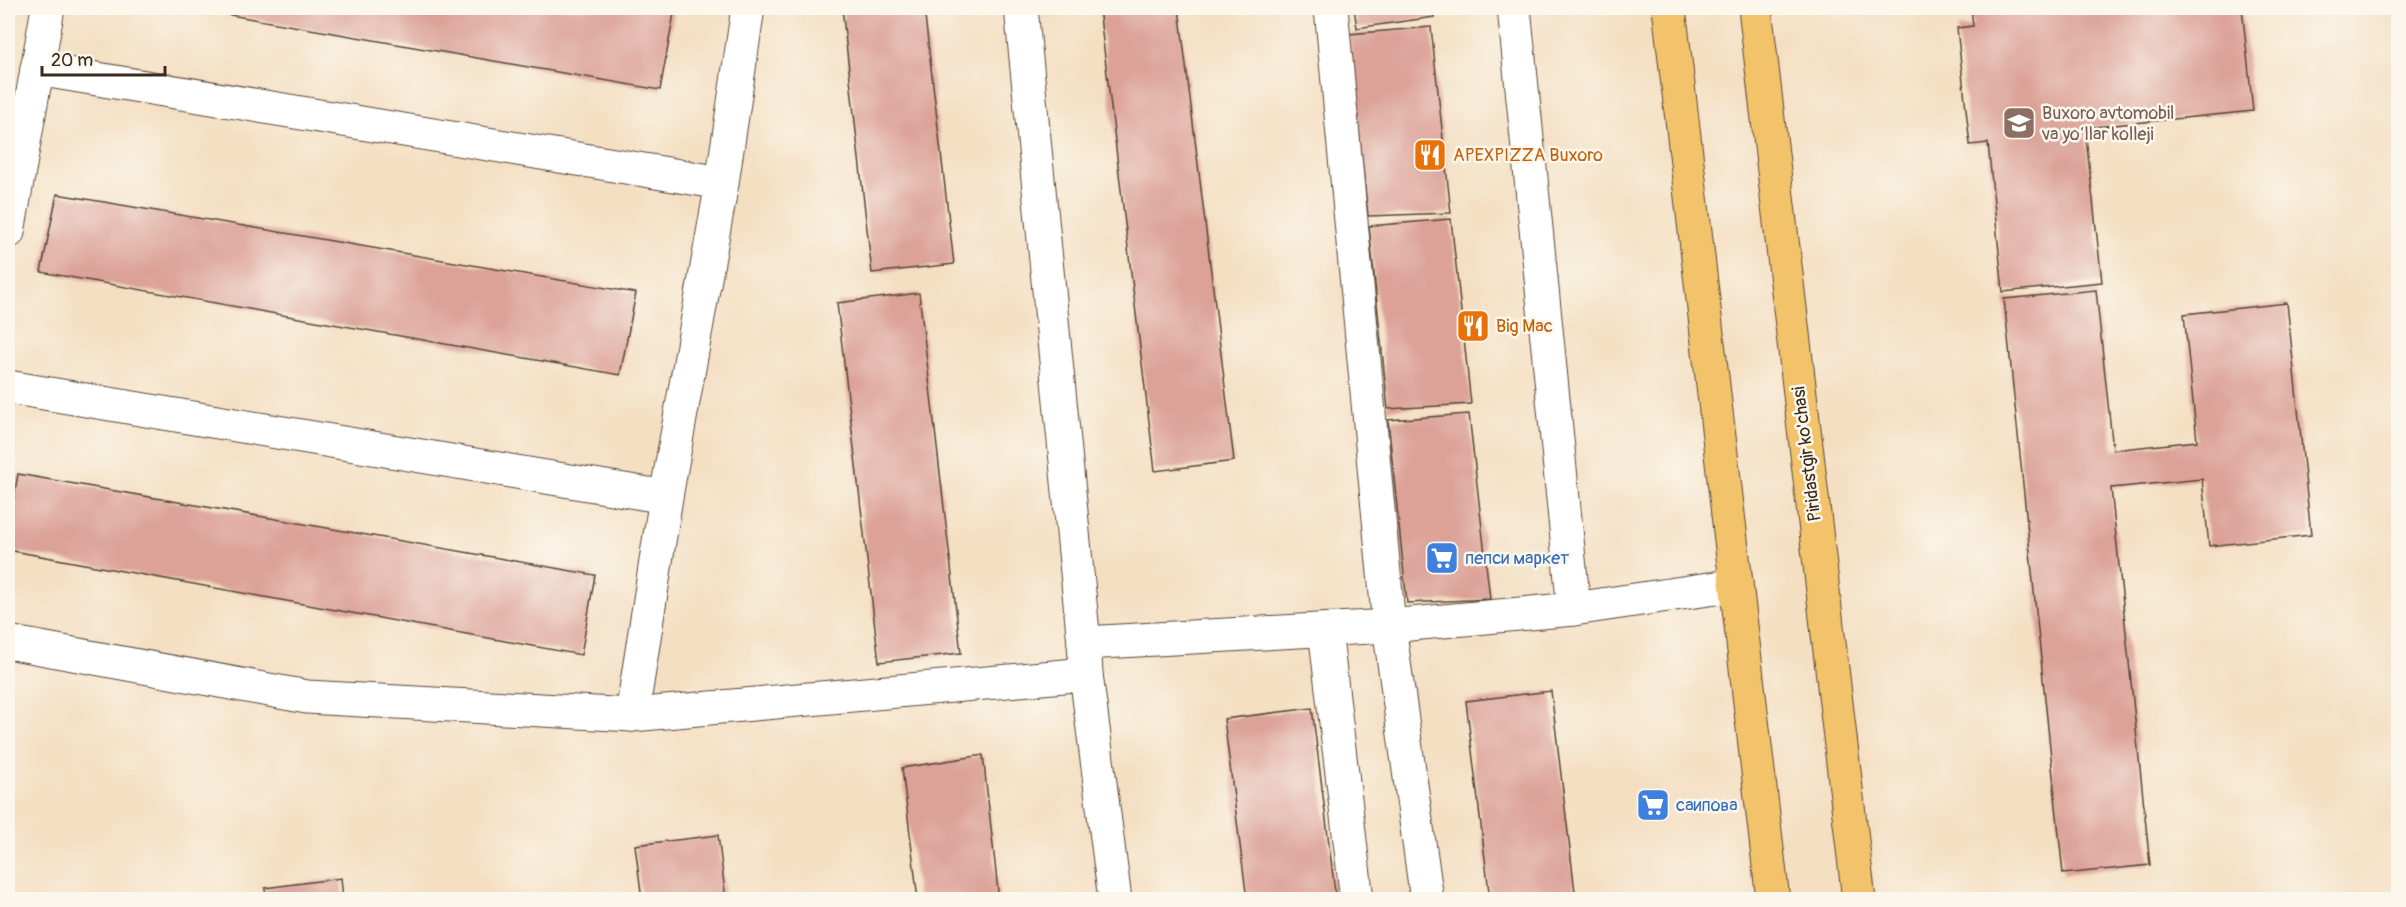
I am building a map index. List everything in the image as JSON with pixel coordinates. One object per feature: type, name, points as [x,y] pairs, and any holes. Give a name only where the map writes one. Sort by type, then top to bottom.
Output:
[{"type":"main road","points":[[1670,8],[1773,900]]},
{"type":"main road","name":"Piridastgir ko'chasi","points":[[1755,8],[1860,900]]},
{"type":"street","points":[[8,232],[48,8]]},
{"type":"street","points":[[632,715],[666,497],[722,183],[748,8]]},
{"type":"street","points":[[1021,8],[1085,658],[1115,900]]},
{"type":"street","points":[[1331,8],[1389,626],[1427,900]]},
{"type":"street","points":[[1514,8],[1574,609]]},
{"type":"street","points":[[37,69],[722,183]]},
{"type":"street","points":[[8,387],[666,497]]},
{"type":"street","points":[[8,642],[307,697],[632,715],[1325,630],[1574,609],[1736,585]]},
{"type":"street","points":[[1325,630],[1357,900]]},
{"type":"building","points":[[190,8],[675,8],[660,90]]},
{"type":"building","points":[[842,8],[924,8],[954,264],[872,273]]},
{"type":"building","points":[[1099,8],[1179,8],[1234,461],[1155,471]]},
{"type":"building","points":[[1354,8],[1433,8],[1434,17],[1357,28]]},
{"type":"building","points":[[1971,8],[2070,8],[2071,14],[2131,8],[2242,8],[2253,111],[2085,128],[2102,282],[2003,292],[1988,143],[1970,145],[1957,28],[1973,26]]},
{"type":"building","points":[[1431,27],[1451,213],[1368,216],[1349,34]]},
{"type":"building","points":[[57,194],[636,293],[620,375],[41,272]]},
{"type":"building","points":[[1451,219],[1471,404],[1388,409],[1369,226]]},
{"type":"building","points":[[2096,290],[2113,450],[2197,441],[2184,314],[2287,303],[2311,535],[2209,546],[2202,479],[2111,488],[2150,865],[2063,874],[2004,299]]},
{"type":"building","points":[[919,293],[961,653],[879,662],[837,303]]},
{"type":"building","points":[[1469,414],[1490,599],[1407,603],[1388,420]]},
{"type":"building","points":[[18,474],[595,575],[581,655],[8,550],[8,531]]},
{"type":"building","points":[[1551,691],[1576,900],[1490,900],[1466,701]]},
{"type":"building","points":[[1312,708],[1336,900],[1247,900],[1224,719]]},
{"type":"building","points":[[983,755],[999,900],[918,900],[902,768]]},
{"type":"building","points":[[718,835],[726,900],[642,900],[635,845]]},
{"type":"building","points":[[341,878],[343,900],[266,900],[265,888]]},
{"type":"place","name":"Buxoro avtomobil va yo‘llar kolleji","points":[[2019,123]]},
{"type":"place","name":"APEXPIZZA Buxoro","points":[[1430,155]]},
{"type":"place","name":"Big Mac","points":[[1473,326]]},
{"type":"place","name":"пепси маркет","points":[[1442,558]]},
{"type":"place","name":"саипова","points":[[1653,805]]}]
